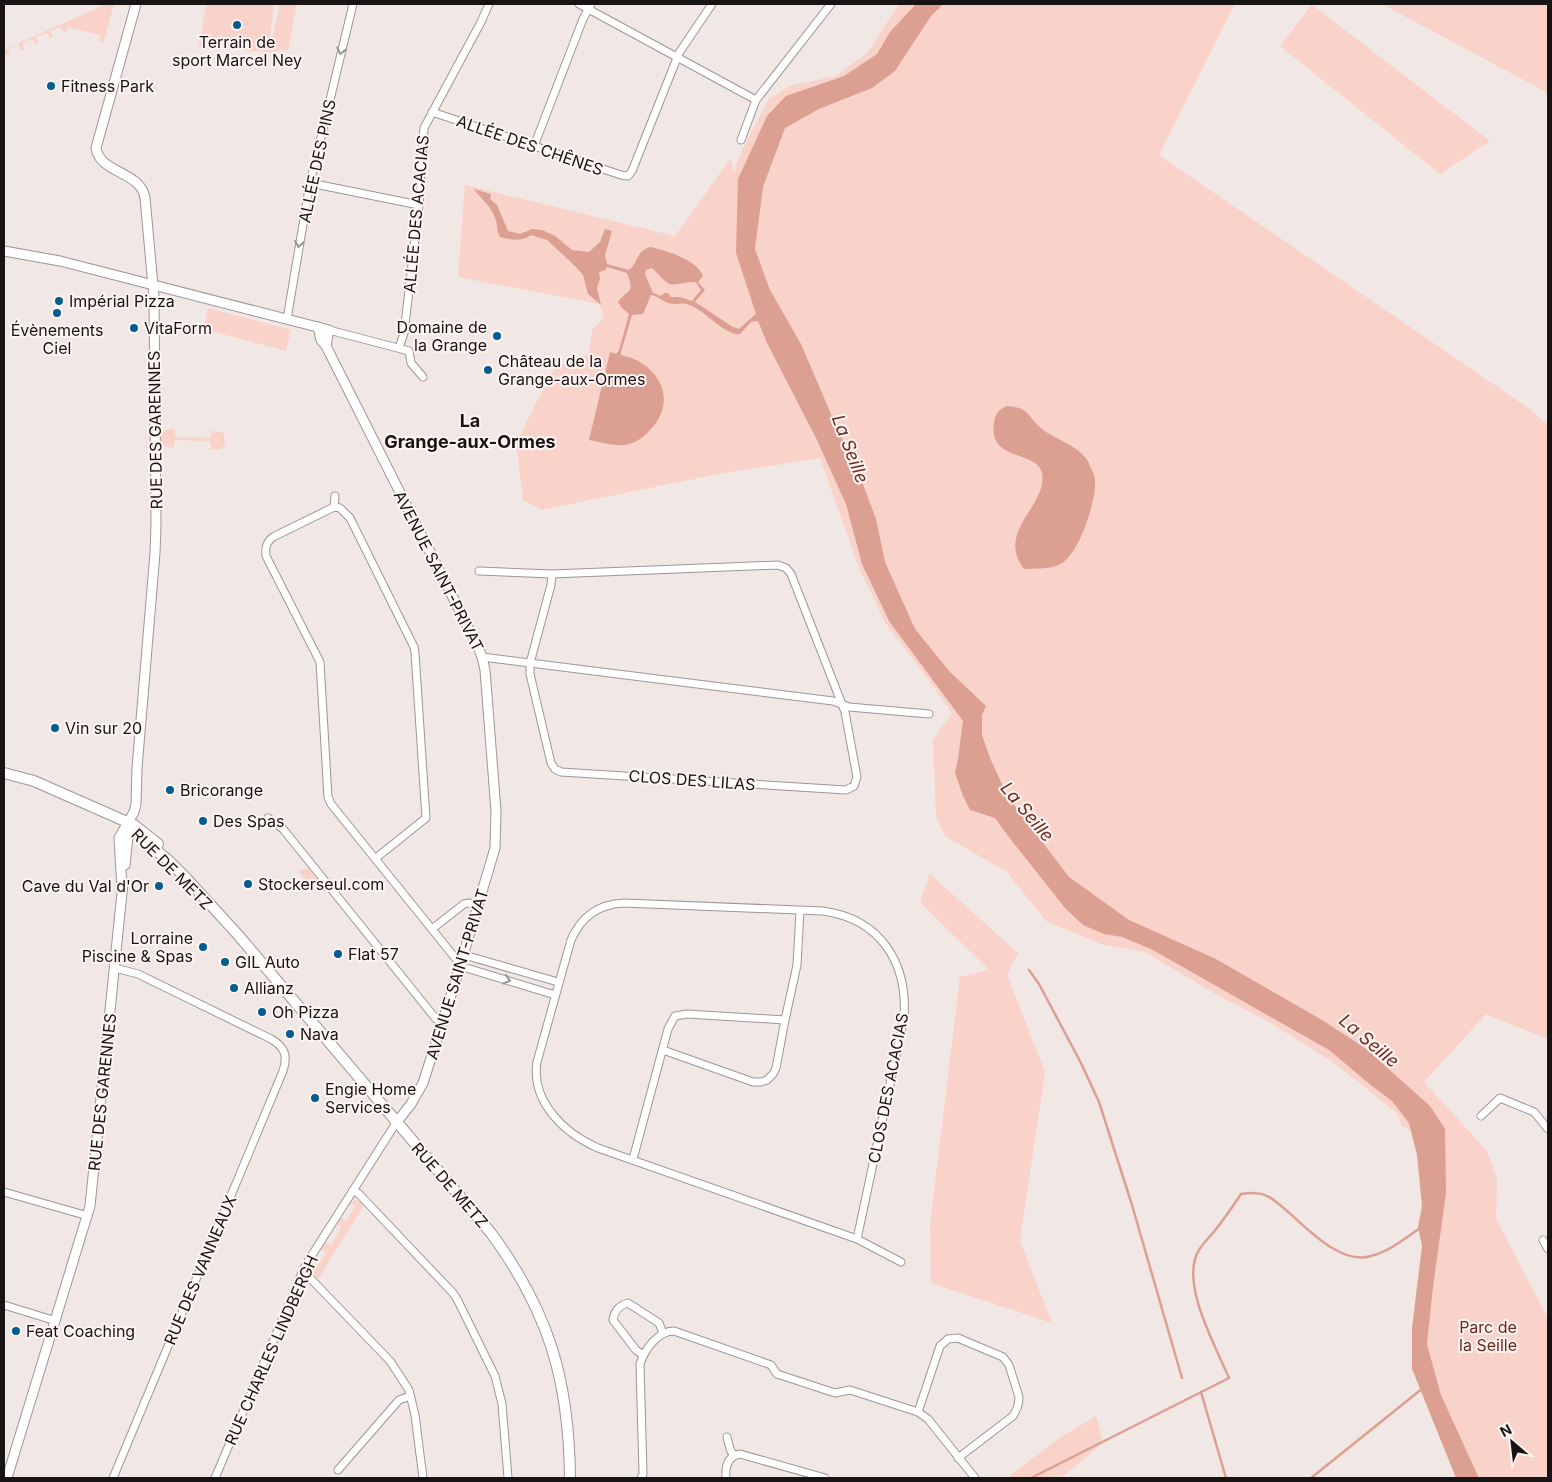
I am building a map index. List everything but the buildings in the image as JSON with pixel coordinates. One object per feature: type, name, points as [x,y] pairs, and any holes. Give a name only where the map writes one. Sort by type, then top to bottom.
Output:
[{"type":"main road","name":"RUE DE METZ","points":[[4,772],[34,781],[127,823],[134,833],[168,860],[239,936],[491,1233],[521,1277],[550,1340],[562,1383],[568,1427],[570,1478]]},
{"type":"street","name":"RUE DES GARENNES","points":[[7,1478],[88,1216],[92,1196],[122,888],[120,838],[134,812],[136,804],[137,768],[155,554],[156,419],[153,285],[143,190],[135,181],[102,161],[97,155],[96,148],[136,4]]},
{"type":"street","name":"ALLÉE DES PINS","points":[[287,319],[310,183],[353,4]]},
{"type":"street","name":"ALLÉE DES ACACIAS","points":[[399,348],[404,333],[420,205],[424,128],[489,4]]},
{"type":"street","points":[[579,4],[590,6],[677,57],[756,100]]},
{"type":"street","points":[[677,57],[712,4]]},
{"type":"street","points":[[741,140],[756,100],[831,4]]},
{"type":"street","points":[[534,146],[590,6]]},
{"type":"street","name":"ALLÉE DES CHÊNES","points":[[432,112],[628,176],[632,171],[677,57]]},
{"type":"street","points":[[310,183],[420,205]]},
{"type":"street","points":[[4,247],[409,351],[411,363],[423,377]]},
{"type":"street","points":[[4,250],[30,254]]},
{"type":"street","name":"AVENUE SAINT-PRIVAT","points":[[318,327],[318,332],[482,657],[485,670],[496,823],[492,860],[423,1083],[411,1104],[396,1123]]},
{"type":"street","points":[[326,346],[329,330]]},
{"type":"street","points":[[334,507],[336,496]]},
{"type":"street","points":[[376,858],[426,818],[415,653],[414,647],[350,518],[340,508],[334,507],[273,536],[266,545],[265,551],[320,662],[328,797],[331,804],[456,959],[558,982]]},
{"type":"street","name":"CLOS DES LILAS","points":[[479,571],[552,574],[782,566],[790,574],[845,712],[857,777],[854,786],[846,790],[561,772],[554,769],[530,674],[530,662],[551,585],[552,574]]},
{"type":"street","points":[[482,657],[842,703],[849,706],[929,714]]},
{"type":"street","points":[[268,818],[283,829],[436,1019],[442,1022]]},
{"type":"street","name":"CLOS DES ACACIAS","points":[[857,1239],[904,1018],[904,986],[898,966],[887,948],[864,926],[844,915],[834,913],[624,903],[607,905],[587,916],[574,932],[558,982],[535,1072],[538,1091],[542,1100],[561,1123],[582,1140],[598,1148],[857,1239],[901,1262]]},
{"type":"street","points":[[432,929],[464,904],[478,905]]},
{"type":"street","points":[[663,1050],[753,1082],[761,1082],[771,1078],[776,1068],[797,964],[800,911]]},
{"type":"street","points":[[462,960],[555,995]]},
{"type":"street","name":"RUE DES VANNEAUX","points":[[113,1478],[286,1063],[285,1053],[279,1043],[138,974],[115,968]]},
{"type":"street","points":[[633,1160],[671,1023],[679,1014],[785,1020]]},
{"type":"street","points":[[1481,1116],[1500,1098],[1531,1110],[1548,1129]]},
{"type":"street","name":"RUE CHARLES LINDBERGH","points":[[215,1478],[305,1266],[396,1123]]},
{"type":"street","points":[[353,1190],[359,1194],[457,1299],[495,1376],[502,1404],[508,1478]]},
{"type":"street","points":[[4,1192],[88,1216]]},
{"type":"street","points":[[1543,1240],[1548,1250]]},
{"type":"street","points":[[302,1274],[310,1278],[390,1361],[409,1390],[415,1415],[424,1478]]},
{"type":"street","points":[[644,1355],[636,1350],[614,1320],[614,1314],[622,1305],[628,1304],[659,1323],[663,1332]]},
{"type":"street","points":[[4,1305],[56,1321]]},
{"type":"street","points":[[641,1478],[643,1474],[640,1364],[644,1355],[663,1332],[674,1331],[772,1365],[777,1374],[835,1393],[850,1390],[918,1412],[928,1419],[975,1478]]},
{"type":"street","points":[[918,1412],[940,1346],[948,1339],[958,1338],[998,1354],[1007,1361],[1019,1397],[1017,1410],[1013,1416],[958,1458]]},
{"type":"street","points":[[338,1470],[399,1400],[410,1396]]},
{"type":"street","points":[[727,1437],[733,1455]]},
{"type":"street","points":[[726,1478],[728,1462],[733,1455],[740,1454],[824,1478]]},
{"type":"green space","points":[[106,4],[114,4],[103,43],[99,42],[100,35],[68,27],[66,33],[61,27],[50,31],[53,37],[50,38],[47,33],[36,37],[38,43],[35,44],[32,39],[22,43],[24,49],[21,50],[18,44],[8,49],[10,54],[7,55],[4,50]]},
{"type":"green space","name":"Terrain de sport Marcel Ney","points":[[206,4],[274,4],[268,52],[199,47]]},
{"type":"green space","points":[[280,4],[297,4],[288,50],[269,52]]},
{"type":"green space","name":"Parc de la Seille","points":[[899,4],[1235,4],[1159,155],[1531,410],[1548,425],[1548,1039],[1486,1014],[1424,1082],[1487,1151],[1497,1179],[1496,1219],[1548,1318],[1548,1478],[1479,1478],[1441,1395],[1427,1344],[1445,1150],[1402,1126],[1397,1113],[1333,1062],[1269,1022],[1219,996],[1145,952],[1103,945],[1046,921],[1007,872],[945,836],[936,817],[933,740],[952,713],[886,624],[859,568],[820,458],[719,474],[541,510],[523,500],[516,443],[554,368],[589,354],[592,330],[604,318],[600,304],[458,277],[465,185],[675,236],[730,159],[734,172],[742,150],[768,100],[789,86],[836,76],[867,53]]},
{"type":"green space","points":[[1382,4],[1548,4],[1548,93]]},
{"type":"green space","points":[[1312,5],[1490,141],[1440,174],[1280,46]]},
{"type":"green space","points":[[208,308],[291,330],[286,351],[203,329]]},
{"type":"green space","points":[[168,429],[175,429],[175,437],[211,438],[211,431],[222,432],[225,445],[220,449],[211,449],[210,441],[175,440],[174,448],[164,446],[160,437],[162,432]]},
{"type":"green space","points":[[308,868],[326,892],[302,890],[303,877],[298,871]]},
{"type":"green space","points":[[930,874],[1018,953],[1007,975],[1045,1072],[1020,1241],[1052,1323],[931,1283],[930,1224],[960,977],[989,970],[920,902]]},
{"type":"green space","points":[[355,1200],[364,1205],[318,1279],[311,1270],[311,1266],[316,1268],[326,1253],[321,1250],[326,1242],[331,1245],[342,1227],[337,1224],[341,1218],[346,1221],[355,1206],[350,1203]]},
{"type":"green space","points":[[1096,1416],[1103,1443],[1061,1478],[1007,1478],[1055,1441]]},
{"type":"shaded area","points":[[916,4],[943,4],[931,16],[895,71],[872,88],[819,109],[785,128],[763,187],[755,249],[770,290],[801,344],[836,426],[858,471],[876,519],[885,562],[915,629],[950,672],[986,706],[982,715],[982,735],[990,758],[1008,797],[1069,877],[1129,920],[1216,959],[1322,1020],[1365,1048],[1430,1106],[1445,1129],[1446,1193],[1427,1344],[1441,1395],[1479,1478],[1456,1478],[1412,1369],[1412,1328],[1422,1246],[1418,1227],[1422,1206],[1417,1155],[1409,1123],[1392,1101],[1329,1050],[1151,949],[1122,937],[1104,934],[1083,925],[1065,908],[995,818],[970,810],[955,773],[963,721],[889,621],[862,564],[846,504],[816,438],[767,343],[758,321],[751,322],[740,334],[735,334],[729,332],[694,307],[683,303],[668,303],[651,295],[643,314],[632,315],[621,355],[634,359],[655,374],[661,384],[664,395],[663,407],[659,418],[644,436],[631,443],[615,445],[589,440],[610,352],[616,354],[619,350],[629,314],[618,302],[630,288],[627,273],[607,267],[599,272],[600,279],[597,288],[601,305],[588,294],[583,275],[547,240],[531,235],[524,239],[516,240],[500,237],[496,220],[489,206],[474,189],[491,194],[490,199],[497,205],[508,231],[520,234],[532,229],[542,230],[555,236],[572,250],[589,252],[600,242],[605,229],[612,231],[605,255],[607,264],[629,270],[639,254],[650,247],[672,253],[688,261],[700,270],[703,276],[698,282],[705,290],[695,302],[739,329],[756,314],[736,253],[738,179],[767,116],[786,96],[844,76],[877,54],[890,32]],"holes":[[[653,269],[669,283],[696,282],[701,290],[692,301],[680,297],[671,297],[668,293],[664,293],[661,296],[653,293],[645,274],[646,270]]]},
{"type":"shaded area","points":[[1007,406],[1024,410],[1041,428],[1078,450],[1088,461],[1095,479],[1093,499],[1081,537],[1069,557],[1053,567],[1024,569],[1017,555],[1015,543],[1024,519],[1038,497],[1042,485],[1042,473],[1032,461],[1005,450],[998,444],[994,435],[996,414]]},
{"type":"waterway","points":[[1029,970],[1039,984],[1081,1063],[1099,1102],[1132,1205],[1182,1378]]},
{"type":"waterway","points":[[1031,1478],[1229,1378],[1196,1296],[1193,1279],[1194,1263],[1201,1247],[1223,1221],[1241,1194],[1258,1193],[1269,1197],[1310,1232],[1346,1255],[1371,1256],[1397,1244],[1420,1228]]},
{"type":"waterway","points":[[1311,1478],[1423,1388]]},
{"type":"waterway","points":[[1201,1392],[1226,1478]]},
{"type":"place","name":"Terrain de sport Marcel Ney","points":[[237,25]]},
{"type":"place","name":"Fitness Park","points":[[51,86]]},
{"type":"place","name":"Impérial Pizza","points":[[59,301]]},
{"type":"place","name":"Évènements Ciel","points":[[57,313]]},
{"type":"place","name":"VitaForm","points":[[134,328]]},
{"type":"place","name":"Domaine de la Grange","points":[[497,336]]},
{"type":"place","name":"Château de la Grange-aux-Ormes","points":[[488,370]]},
{"type":"place","name":"Vin sur 20","points":[[55,728]]},
{"type":"place","name":"Bricorange","points":[[170,790]]},
{"type":"place","name":"Des Spas","points":[[203,821]]},
{"type":"place","name":"Stockerseul.com","points":[[248,884]]},
{"type":"place","name":"Cave du Val d'Or","points":[[159,886]]},
{"type":"place","name":"Lorraine Piscine & Spas","points":[[203,947]]},
{"type":"place","name":"Flat 57","points":[[338,954]]},
{"type":"place","name":"GIL Auto","points":[[225,962]]},
{"type":"place","name":"Allianz","points":[[234,988]]},
{"type":"place","name":"Oh Pizza","points":[[262,1012]]},
{"type":"place","name":"Nava","points":[[290,1034]]},
{"type":"place","name":"Engie Home Services","points":[[315,1098]]},
{"type":"place","name":"Feat Coaching","points":[[16,1331]]},
{"type":"district","name":"La Grange-aux-Ormes","points":[[470,431]]},
{"type":"water label","name":"La Seille","points":[[850,449]]},
{"type":"water label","name":"La Seille","points":[[1027,812]]},
{"type":"water label","name":"La Seille","points":[[1369,1041]]}]
